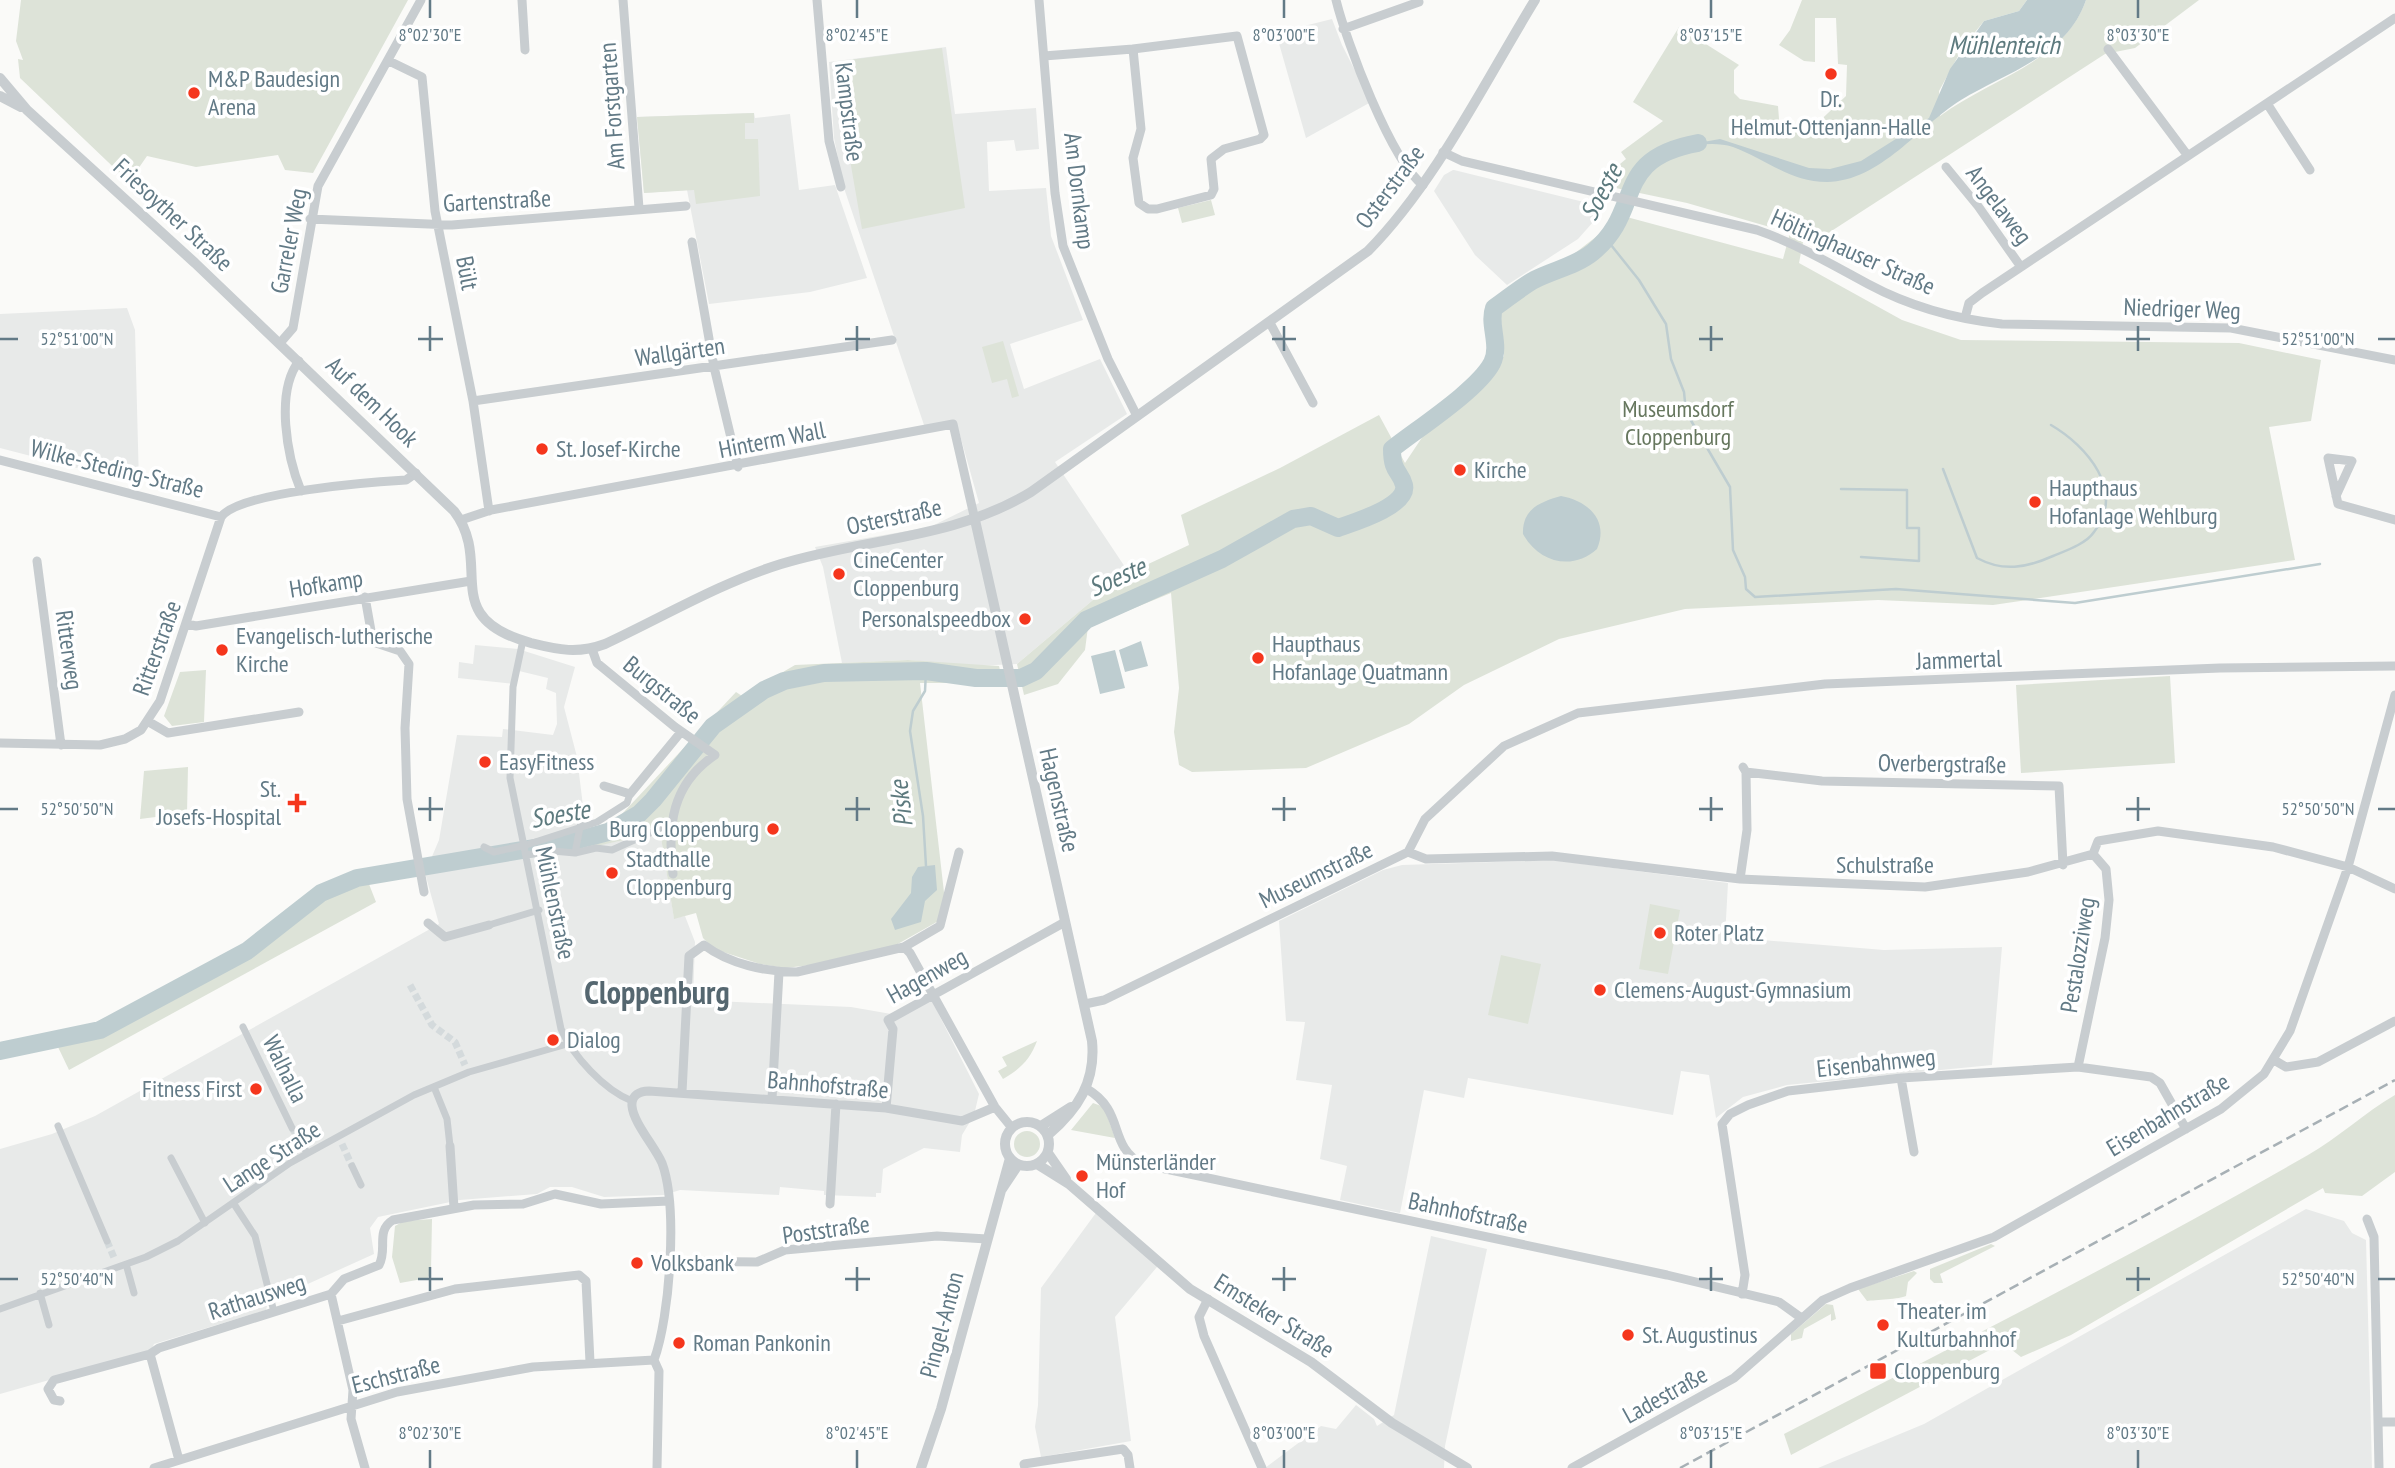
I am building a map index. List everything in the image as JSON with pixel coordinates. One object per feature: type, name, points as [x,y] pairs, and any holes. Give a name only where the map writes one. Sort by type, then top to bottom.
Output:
[{"type":"street","name":"Garreler Weg","points":[[280,343],[293,328],[310,219],[318,186],[421,0]]},
{"type":"street","points":[[522,0],[525,50]]},
{"type":"street","name":"Am Forstgarten","points":[[623,0],[639,208]]},
{"type":"street","name":"Kampstraße","points":[[817,0],[829,141],[841,187]]},
{"type":"street","name":"Am Dornkamp","points":[[1039,0],[1055,192],[1063,246],[1108,359],[1137,416]]},
{"type":"street","points":[[1336,0],[1343,29],[1365,82],[1408,170],[1423,185]]},
{"type":"street","name":"Osterstraße","points":[[471,581],[477,607],[491,627],[523,640],[570,652],[592,649],[767,569],[975,520],[1031,492],[1368,251],[1395,223],[1423,185],[1535,0]]},
{"type":"street","points":[[1343,29],[1419,2]]},
{"type":"street","points":[[1965,318],[1969,303],[2395,18]]},
{"type":"street","points":[[1044,56],[1133,49],[1237,36],[1264,135],[1260,139],[1215,153],[1211,159],[1214,189],[1211,195],[1157,209],[1149,209],[1139,203],[1133,158],[1141,129],[1133,49]]},
{"type":"street","points":[[2108,49],[2188,156]]},
{"type":"street","name":"Bült","points":[[389,61],[422,77],[437,224],[473,401],[489,511]]},
{"type":"street","name":"Friesoyther Straße","points":[[0,69],[0,78],[27,110],[294,357]]},
{"type":"street","name":"Friesoyther Straße","points":[[0,96],[27,110]]},
{"type":"street","points":[[2268,105],[2310,170]]},
{"type":"street","name":"Höltinghauser Straße","points":[[1443,152],[1462,161],[1757,230],[1802,247],[1888,293],[1928,309],[1965,318]]},
{"type":"street","name":"Angelaweg","points":[[1946,167],[1978,206],[2021,267]]},
{"type":"street","name":"Gartenstraße","points":[[310,219],[437,224],[686,206]]},
{"type":"street","points":[[692,242],[715,367],[738,467]]},
{"type":"street","name":"Niedriger Weg","points":[[1965,318],[2002,324],[2231,328],[2280,335],[2395,360]]},
{"type":"street","points":[[1270,323],[1313,403]]},
{"type":"street","name":"Wallgärten","points":[[473,401],[892,340]]},
{"type":"street","name":"Auf dem Hook","points":[[416,473],[406,480],[301,491],[287,452],[288,384],[294,357],[416,473],[461,520]]},
{"type":"street","name":"Hinterm Wall","points":[[461,520],[489,511],[738,467],[953,424],[975,520]]},
{"type":"street","name":"Wilke-Steding-Straße","points":[[0,460],[221,517],[238,504],[301,491]]},
{"type":"street","points":[[2336,496],[2338,504],[2395,520]]},
{"type":"street","name":"Ritterstraße","points":[[0,743],[100,745],[125,739],[149,722],[160,701],[221,517]]},
{"type":"street","points":[[461,520],[467,540],[471,581]]},
{"type":"street","name":"Hagenstraße","points":[[975,520],[1093,1053],[1087,1089],[1077,1102],[1044,1131]]},
{"type":"street","name":"Ritterweg","points":[[37,561],[61,745]]},
{"type":"street","name":"Hofkamp","points":[[187,624],[196,626],[471,581]]},
{"type":"street","points":[[365,597],[373,642],[400,651],[409,664],[405,728],[407,799],[424,892]]},
{"type":"street","name":"Mühlenstraße","points":[[523,640],[513,687],[510,778],[539,910],[561,1029],[567,1044],[607,1086],[632,1101]]},
{"type":"street","name":"Burgstraße","points":[[592,649],[597,663],[684,734],[715,755],[681,787],[672,823]]},
{"type":"street","name":"Jammertal","points":[[1529,733],[1578,713],[1825,684],[2220,668],[2395,666]]},
{"type":"street","name":"Eisenbahnstraße","points":[[1800,1317],[1823,1300],[1850,1288],[1994,1237],[2186,1129],[2248,1089],[2274,1060],[2290,1031],[2348,867],[2395,695]]},
{"type":"street","points":[[149,722],[168,733],[299,712]]},
{"type":"street","points":[[2385,725],[2395,730]]},
{"type":"street","name":"Museumstraße","points":[[1084,1004],[1113,996],[1408,852],[1425,819],[1504,746],[1529,733]]},
{"type":"street","points":[[525,850],[555,833],[597,822],[627,803],[629,794],[684,734]]},
{"type":"street","name":"Overbergstraße","points":[[1740,879],[1747,830],[1745,769],[1822,781],[2059,786],[2063,864]]},
{"type":"street","points":[[604,786],[629,794]]},
{"type":"street","points":[[484,847],[494,852],[576,851],[596,848],[612,850],[672,823],[673,873]]},
{"type":"street","points":[[576,851],[580,828]]},
{"type":"street","name":"Schulstraße","points":[[1408,852],[1426,859],[1552,856],[1740,879],[1925,887],[2063,864],[2093,854],[2098,841],[2158,831],[2273,847],[2348,867]]},
{"type":"street","points":[[682,1092],[689,956],[704,945],[734,961],[779,972],[816,969],[904,947],[940,926],[959,852]]},
{"type":"street","name":"Pestalozziweg","points":[[2078,1067],[2109,914],[2106,869],[2093,854]]},
{"type":"street","points":[[2348,867],[2395,889]]},
{"type":"street","points":[[428,923],[445,937],[539,910]]},
{"type":"street","name":"Hagenweg","points":[[886,1108],[893,1029],[888,1020],[1065,922]]},
{"type":"street","points":[[904,947],[995,1107],[1012,1128]]},
{"type":"street","points":[[772,1099],[779,972]]},
{"type":"street","points":[[2274,1060],[2286,1067],[2318,1062],[2395,1021]]},
{"type":"street","name":"Walhalla","points":[[243,1027],[292,1128]]},
{"type":"street","name":"Lange Straße","points":[[0,1309],[167,1246],[307,1153],[340,1140],[467,1069],[567,1044]]},
{"type":"street","name":"Eisenbahnweg","points":[[1742,1294],[1745,1275],[1722,1138],[1723,1124],[1730,1114],[1788,1091],[1901,1079],[2078,1067],[2151,1077],[2160,1083],[2186,1129]]},
{"type":"street","points":[[1901,1079],[1914,1152]]},
{"type":"street","points":[[435,1087],[447,1119],[454,1208]]},
{"type":"street","name":"Bahnhofstraße","points":[[1087,1089],[1109,1106],[1126,1153],[1142,1164],[1779,1302],[1800,1317]]},
{"type":"street","name":"Bahnhofstraße","points":[[632,1101],[641,1091],[682,1092],[886,1108],[962,1121],[995,1107]]},
{"type":"street","points":[[632,1101],[633,1112],[662,1165],[669,1201],[670,1261],[654,1360],[659,1371],[657,1468]]},
{"type":"street","points":[[830,1203],[836,1104]]},
{"type":"street","points":[[1023,1122],[1044,1131],[1048,1153],[1037,1164],[1014,1161],[1005,1144],[1012,1128],[1023,1122]]},
{"type":"street","points":[[58,1126],[107,1241]]},
{"type":"street","points":[[301,1142],[307,1153]]},
{"type":"street","name":"Emsteker Straße","points":[[1048,1153],[1069,1184]]},
{"type":"street","points":[[171,1158],[205,1223]]},
{"type":"street","name":"Pingel-Anton","points":[[921,1468],[941,1409],[1000,1191],[1014,1161]]},
{"type":"street","name":"Emsteker Straße","points":[[1037,1164],[1069,1184],[1173,1276],[1311,1362],[1392,1423],[1467,1468]]},
{"type":"street","points":[[352,1166],[361,1185]]},
{"type":"street","name":"Rathausweg","points":[[60,1401],[50,1396],[48,1389],[54,1380],[149,1354],[159,1348],[331,1294],[344,1279],[379,1265],[382,1233],[388,1222],[454,1208],[523,1204],[555,1194],[601,1204],[669,1201]]},
{"type":"street","points":[[234,1203],[255,1236],[274,1312]]},
{"type":"street","points":[[2367,1219],[2374,1237],[2379,1468]]},
{"type":"street","name":"Poststraße","points":[[670,1261],[757,1262],[785,1250],[956,1235],[987,1239]]},
{"type":"street","points":[[120,1263],[134,1293]]},
{"type":"street","points":[[338,1321],[455,1289],[543,1277],[583,1276],[586,1286],[590,1362]]},
{"type":"street","points":[[40,1293],[49,1325]]},
{"type":"street","points":[[331,1294],[353,1390],[351,1419],[365,1468]]},
{"type":"street","points":[[1208,1299],[1199,1317],[1204,1335],[1262,1468]]},
{"type":"street","name":"Ladestraße","points":[[1572,1468],[1734,1378],[1800,1317]]},
{"type":"street","points":[[149,1354],[179,1460]]},
{"type":"street","name":"Eschstraße","points":[[155,1468],[352,1405],[465,1378],[590,1362],[654,1360]]},
{"type":"street","points":[[2378,1422],[2395,1422]]},
{"type":"street","points":[[1025,1468],[1024,1464],[1123,1449],[1128,1455],[1130,1468]]},
{"type":"shaded area","points":[[1332,19],[1371,102],[1306,138],[1276,33]]},
{"type":"shaded area","points":[[946,47],[955,114],[1036,108],[1039,149],[1016,151],[1014,140],[987,142],[989,191],[1046,188],[1051,236],[1083,320],[1010,344],[1024,389],[1100,359],[1127,414],[1055,462],[1129,573],[1017,664],[974,666],[908,660],[842,663],[823,567],[815,547],[930,527],[979,503],[956,421],[925,428],[844,188],[834,138],[829,62]]},
{"type":"shaded area","points":[[754,113],[755,118],[790,114],[799,190],[835,185],[867,278],[810,292],[709,304],[687,190],[644,193],[637,117]]},
{"type":"shaded area","points":[[1453,170],[1600,206],[1594,221],[1578,239],[1507,285],[1475,255],[1434,191],[1444,175]]},
{"type":"shaded area","points":[[127,308],[135,330],[139,484],[0,448],[0,314]]},
{"type":"shaded area","points":[[475,645],[518,649],[575,667],[564,707],[577,757],[588,847],[624,840],[659,825],[674,918],[685,916],[695,942],[693,1000],[851,1007],[897,1015],[931,999],[979,1094],[974,1115],[962,1135],[960,1152],[924,1148],[883,1169],[881,1193],[876,1193],[876,1197],[824,1195],[824,1191],[780,1187],[779,1195],[680,1190],[664,1195],[604,1197],[572,1187],[550,1187],[537,1194],[460,1200],[378,1217],[370,1228],[374,1254],[268,1302],[266,1310],[154,1344],[151,1351],[0,1394],[0,1149],[52,1134],[95,1116],[439,924],[425,873],[439,840],[457,735],[502,737],[503,729],[553,735],[557,724],[556,693],[546,689],[548,678],[515,670],[514,684],[458,678],[459,662],[473,664]]},
{"type":"shaded area","points":[[1553,860],[1728,883],[1725,937],[1884,950],[2002,947],[1992,1065],[1787,1085],[1743,1097],[1716,1118],[1709,1075],[1681,1071],[1673,1115],[1468,1078],[1464,1098],[1424,1090],[1400,1213],[1340,1200],[1347,1166],[1320,1159],[1332,1085],[1296,1080],[1305,1022],[1286,1021],[1279,921],[1383,870],[1402,865]]},
{"type":"shaded area","points":[[1101,1206],[1162,1261],[1115,1317],[1131,1441],[1041,1457],[1035,1427],[1041,1288]]},
{"type":"shaded area","points":[[2306,1209],[2344,1221],[2352,1233],[2366,1240],[2372,1468],[1818,1468],[1924,1424]]},
{"type":"shaded area","points":[[1431,1236],[1487,1249],[1445,1446],[1444,1468],[1265,1468],[1321,1426],[1336,1429],[1356,1405],[1374,1419],[1377,1426],[1394,1415]]},
{"type":"green space","name":"M&P Baudesign Arena","points":[[21,0],[408,0],[313,173],[285,170],[278,155],[196,167],[147,156],[129,182],[20,78],[18,59],[23,60],[16,41]]},
{"type":"green space","name":"Museumsdorf Cloppenburg","points":[[1802,0],[2027,0],[2019,11],[1984,21],[1963,47],[1939,91],[1940,116],[2043,55],[2061,40],[2075,22],[2086,0],[2199,0],[2135,48],[2105,54],[1816,241],[1804,237],[1799,263],[1902,320],[1961,340],[2239,343],[2321,360],[2311,421],[2269,427],[2295,560],[1993,605],[1878,600],[1685,609],[1559,639],[1464,685],[1409,724],[1306,768],[1192,772],[1179,765],[1174,732],[1179,688],[1171,593],[1088,627],[1085,650],[1058,684],[1024,695],[1017,664],[1129,573],[1189,545],[1181,515],[1280,468],[1379,415],[1405,463],[1429,427],[1468,397],[1504,356],[1500,311],[1623,216],[1783,259],[1790,233],[1687,203],[1611,187],[1620,164],[1626,159],[1621,152],[1663,121],[1633,102],[1679,27],[1739,65],[1734,70],[1734,93],[1740,99],[1778,106],[1780,132],[1809,131],[1846,96],[1847,65],[1838,64],[1836,18],[1815,18],[1815,62],[1804,61],[1779,45],[1790,30]]},
{"type":"green space","points":[[942,48],[965,208],[862,229],[833,62]]},
{"type":"green space","points":[[754,113],[754,123],[745,123],[745,139],[758,139],[760,196],[696,204],[694,190],[644,193],[637,117]]},
{"type":"green space","points":[[1211,200],[1215,215],[1182,223],[1178,208]]},
{"type":"green space","points":[[1003,341],[1019,396],[1012,398],[1007,379],[992,383],[982,347]]},
{"type":"green space","points":[[908,660],[999,666],[1003,683],[920,683],[945,901],[942,919],[896,945],[811,965],[785,968],[760,964],[714,949],[703,938],[696,913],[674,919],[659,825],[624,840],[588,848],[586,835],[609,825],[622,814],[736,692],[742,696],[795,665]]},
{"type":"green space","points":[[206,670],[204,722],[172,726],[164,716],[180,672]]},
{"type":"green space","points":[[2170,676],[2175,763],[2021,773],[2016,685]]},
{"type":"green space","points":[[188,767],[187,813],[140,819],[144,771]]},
{"type":"green space","points":[[367,879],[376,902],[69,1070],[58,1047],[0,1058],[0,1053],[101,1033],[235,962],[316,901]]},
{"type":"green space","name":"Roter Platz","points":[[1650,904],[1680,910],[1668,974],[1639,969]]},
{"type":"green space","points":[[1501,955],[1541,964],[1528,1024],[1488,1015]]},
{"type":"green space","points":[[1037,1041],[1024,1063],[1003,1079],[998,1071],[1007,1066],[1002,1057]]},
{"type":"green space","points":[[2395,1095],[2395,1172],[2362,1196],[2325,1193],[2323,1188],[2071,1335],[2021,1357],[2003,1343],[1791,1455],[1784,1434],[2047,1298],[2243,1192],[2319,1148]]},
{"type":"green space","points":[[1093,1103],[1104,1107],[1115,1138],[1071,1130]]},
{"type":"green space","points":[[1027,1131],[1036,1135],[1040,1144],[1036,1153],[1027,1157],[1018,1153],[1014,1144],[1018,1135]]},
{"type":"green space","points":[[432,1219],[431,1271],[428,1278],[400,1283],[392,1257],[395,1226],[404,1221]]},
{"type":"green space","points":[[1991,1244],[1995,1246],[1940,1274],[1943,1283],[1934,1283],[1930,1279],[1930,1269]]},
{"type":"green space","points":[[1914,1271],[1917,1273],[1908,1282],[1906,1296],[1903,1297],[1867,1301],[1858,1289]]},
{"type":"green space","points":[[1826,1304],[1833,1305],[1836,1319],[1831,1321],[1831,1314],[1804,1329],[1802,1338],[1791,1341],[1791,1334]]},
{"type":"water","name":"Mühlenteich","points":[[2027,0],[2086,0],[2077,19],[2050,49],[2034,61],[1961,100],[1882,162],[1865,172],[1847,179],[1814,181],[1790,174],[1726,145],[1675,147],[1720,139],[1809,168],[1830,169],[1861,161],[1929,118],[1950,69],[1984,21],[2019,11]]},
{"type":"water","points":[[1561,496],[1580,502],[1588,508],[1598,521],[1600,530],[1597,549],[1588,556],[1567,562],[1557,561],[1538,552],[1523,534],[1523,525],[1534,508]]},
{"type":"water","points":[[1141,641],[1148,666],[1125,672],[1119,650]]},
{"type":"water","points":[[1115,650],[1125,688],[1100,694],[1091,656]]},
{"type":"water","points":[[935,865],[937,890],[925,901],[921,922],[895,930],[891,919],[911,893],[912,877],[918,867]]},
{"type":"waterway","name":"Soeste","points":[[0,1051],[100,1030],[247,951],[321,893],[357,878],[570,842],[608,832],[639,814],[653,800],[713,726],[764,690],[784,681],[824,673],[926,671],[976,678],[1021,678],[1036,671],[1086,620],[1222,559],[1293,519],[1311,516],[1338,528],[1389,507],[1403,493],[1404,485],[1395,467],[1392,449],[1461,397],[1485,374],[1492,363],[1495,349],[1492,321],[1494,308],[1534,280],[1579,261],[1593,252],[1609,236],[1640,173],[1652,161],[1670,151],[1698,143]]},
{"type":"waterway","points":[[1607,240],[1639,280],[1666,324],[1671,359],[1684,392],[1686,412],[1730,487],[1733,550],[1745,577],[1746,589],[1755,597],[1896,589],[2075,603],[2320,564]]},
{"type":"waterway","points":[[1943,469],[1977,558],[2005,567],[2024,566],[2075,547],[2094,532],[2103,516],[2106,501],[2104,486],[2089,457],[2051,425]]},
{"type":"waterway","points":[[1841,489],[1907,490],[1907,528],[1919,528],[1919,561],[1861,557]]},
{"type":"waterway","name":"Piske","points":[[926,671],[925,691],[913,711],[910,731],[923,816],[926,866]]},
{"type":"tunnel","points":[[410,985],[432,1025],[455,1042],[465,1065]]},
{"type":"tunnel","points":[[292,1128],[301,1142]]},
{"type":"tunnel","points":[[342,1144],[352,1166]]},
{"type":"tunnel","points":[[107,1241],[115,1260]]},
{"type":"railway","points":[[1680,1468],[2395,1080]]},
{"type":"place","name":"Dr. Helmut-Ottenjann-Halle","points":[[1831,74]]},
{"type":"place","name":"M&P Baudesign Arena","points":[[194,93]]},
{"type":"place","name":"St. Josef-Kirche","points":[[542,449]]},
{"type":"place","name":"Kirche","points":[[1460,470]]},
{"type":"place","name":"Haupthaus Hofanlage Wehlburg","points":[[2035,502]]},
{"type":"place","name":"CineCenter Cloppenburg","points":[[839,574]]},
{"type":"place","name":"Personalspeedbox","points":[[1025,619]]},
{"type":"place","name":"Evangelisch-lutherische Kirche","points":[[222,650]]},
{"type":"place","name":"Haupthaus Hofanlage Quatmann","points":[[1258,658]]},
{"type":"place","name":"EasyFitness","points":[[485,762]]},
{"type":"place","name":"St. Josefs-Hospital","points":[[297,803]]},
{"type":"place","name":"Burg Cloppenburg","points":[[773,829]]},
{"type":"place","name":"Stadthalle Cloppenburg","points":[[612,873]]},
{"type":"place","name":"Roter Platz","points":[[1660,933]]},
{"type":"place","name":"Clemens-August-Gymnasium","points":[[1600,990]]},
{"type":"place","name":"Dialog","points":[[553,1040]]},
{"type":"place","name":"Fitness First","points":[[256,1089]]},
{"type":"place","name":"Münsterländer Hof","points":[[1082,1176]]},
{"type":"place","name":"Volksbank","points":[[637,1263]]},
{"type":"place","name":"Theater im Kulturbahnhof","points":[[1883,1325]]},
{"type":"place","name":"St. Augustinus","points":[[1628,1335]]},
{"type":"place","name":"Roman Pankonin","points":[[679,1343]]},
{"type":"place","name":"Cloppenburg","points":[[1878,1371]]},
{"type":"district","name":"Cloppenburg","points":[[657,993]]}]
